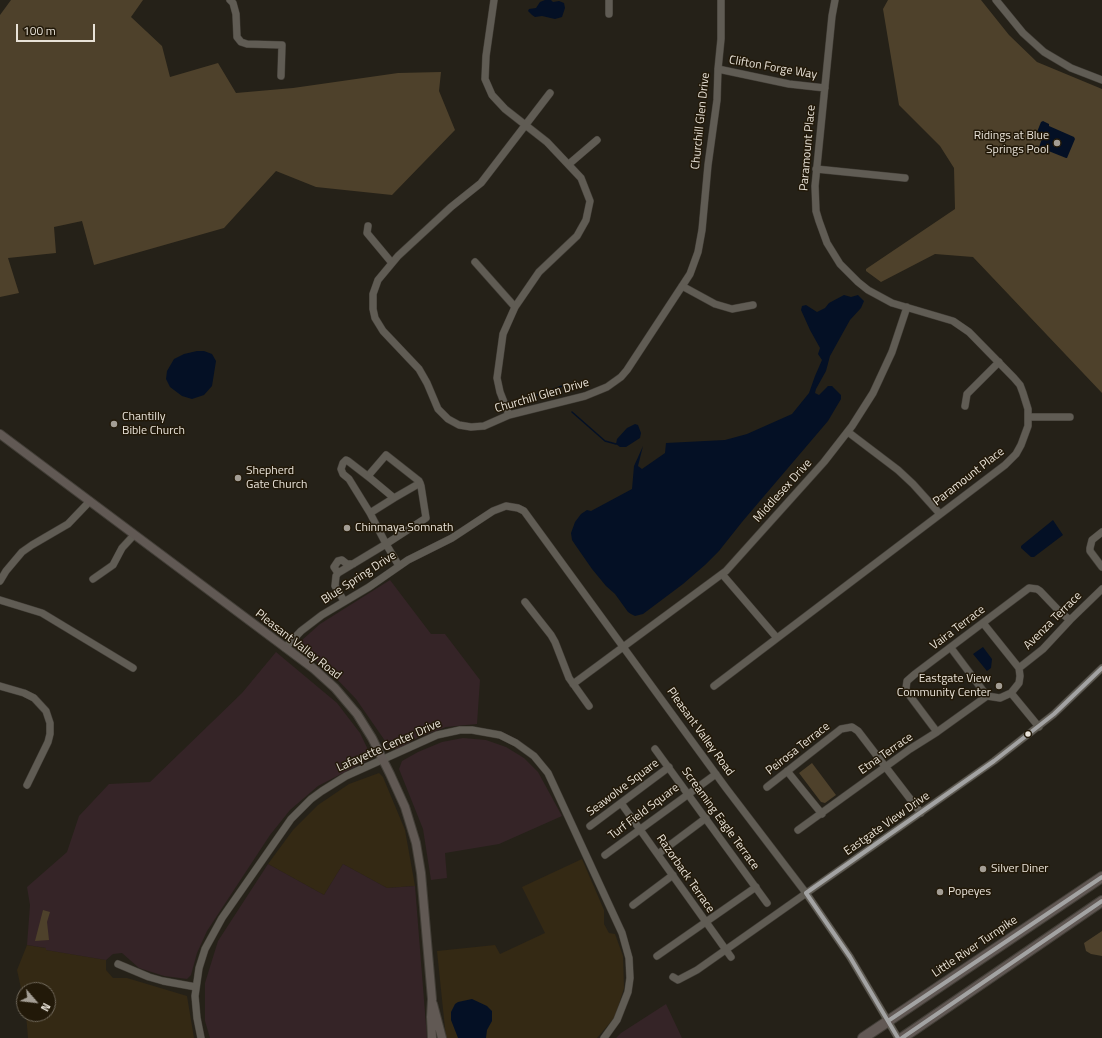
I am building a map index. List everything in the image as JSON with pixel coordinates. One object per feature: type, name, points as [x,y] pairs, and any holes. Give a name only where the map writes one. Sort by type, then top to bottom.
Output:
[{"type":"highway","name":"Little River Turnpike","points":[[864,1038],[1102,877]]},
{"type":"highway","points":[[902,1038],[1102,902]]},
{"type":"main road","name":"Pleasant Valley Road","points":[[0,434],[325,678],[348,702],[372,738],[383,759],[405,807],[416,843],[421,873],[432,999],[432,1038]]},
{"type":"main road","name":"Pleasant Valley Road","points":[[432,999],[442,1038]]},
{"type":"street","points":[[230,0],[233,3],[236,14],[237,37],[241,42],[247,44],[282,45],[281,76]]},
{"type":"street","points":[[494,0],[486,56],[485,79],[492,95],[505,109],[547,142],[569,164],[581,178],[590,201],[586,220],[577,236],[539,272],[515,307],[503,334],[497,378],[500,392],[509,415]]},
{"type":"street","points":[[609,0],[609,14]]},
{"type":"street","name":"Churchill Glen Drive","points":[[550,94],[481,183],[451,207],[392,263],[378,280],[373,294],[372,309],[375,318],[383,331],[414,363],[424,377],[438,409],[448,419],[460,425],[471,427],[484,426],[509,415],[585,396],[602,390],[613,383],[627,370],[690,274],[698,252],[702,230],[708,165],[717,100],[721,39],[721,0]]},
{"type":"street","name":"Paramount Place","points":[[714,686],[1005,465],[1016,454],[1025,436],[1028,417],[1026,401],[1020,385],[999,362],[961,326],[945,318],[892,303],[868,290],[848,274],[833,254],[823,233],[816,211],[816,169],[835,0]]},
{"type":"street","points":[[996,0],[1023,33],[1044,52],[1071,68],[1102,80]]},
{"type":"street","name":"Clifton Forge Way","points":[[718,69],[789,84],[825,88]]},
{"type":"street","points":[[569,164],[597,140]]},
{"type":"street","points":[[816,169],[905,178]]},
{"type":"street","points":[[368,226],[367,233],[392,263]]},
{"type":"street","points":[[475,262],[515,307]]},
{"type":"street","points":[[682,286],[705,300],[726,307],[732,308],[753,305]]},
{"type":"street","name":"Middlesex Drive","points":[[573,684],[722,574],[819,468],[848,432],[863,410],[882,376],[892,352],[907,307]]},
{"type":"street","points":[[965,406],[967,394],[999,362]]},
{"type":"street","points":[[1028,417],[1070,417]]},
{"type":"street","points":[[848,432],[898,470],[918,489],[940,514]]},
{"type":"street","points":[[344,601],[335,586],[335,579],[338,573],[426,518],[420,483],[386,455],[368,476],[370,478]]},
{"type":"street","points":[[394,498],[348,461],[344,461],[342,471],[349,479],[370,513],[399,566]]},
{"type":"street","points":[[370,513],[420,483]]},
{"type":"street","points":[[0,581],[9,567],[22,552],[68,524],[90,501]]},
{"type":"street","name":"Pleasant Valley Road","points":[[452,538],[498,508],[506,506],[524,511],[716,774],[806,893],[850,957],[898,1038]]},
{"type":"street","points":[[1102,532],[1092,540],[1090,551],[1102,567]]},
{"type":"street","points":[[93,579],[113,565],[122,548],[134,534]]},
{"type":"street","name":"Blue Spring Drive","points":[[285,648],[308,625],[344,601],[369,587],[420,553],[452,538]]},
{"type":"street","points":[[338,573],[334,567],[338,561],[342,560],[348,564],[353,564]]},
{"type":"street","points":[[722,574],[777,638]]},
{"type":"street","name":"Vaira Terrace","points":[[937,732],[907,692],[907,681],[915,674],[1026,590],[1037,588],[1060,612],[1070,620]]},
{"type":"street","name":"Avenza Terrace","points":[[1019,668],[1043,649],[1102,589]]},
{"type":"street","points":[[0,600],[42,613],[133,668]]},
{"type":"street","points":[[525,602],[551,635],[565,671],[589,706]]},
{"type":"street","points":[[951,648],[987,696],[1000,698],[1011,693],[1019,682],[1019,668],[983,623]]},
{"type":"street","name":"Eastgate View Drive","points":[[673,977],[678,980],[684,978],[726,950],[994,762],[1039,727],[1102,668]]},
{"type":"street","points":[[0,686],[24,693],[34,698],[46,711],[50,723],[48,742],[27,785]]},
{"type":"street","points":[[1011,693],[1039,727]]},
{"type":"street","name":"Etna Terrace","points":[[798,830],[910,749],[937,732],[987,696]]},
{"type":"street","name":"Peirosa Terrace","points":[[767,787],[841,729],[852,727],[858,731],[921,813]]},
{"type":"street","name":"Lafayette Center Drive","points":[[201,1038],[196,1007],[196,987],[201,962],[211,936],[291,819],[311,799],[333,783],[437,735],[455,731],[472,730],[490,732],[511,740],[526,749],[542,764],[554,782],[622,933],[627,948],[630,968],[628,992],[626,1002],[618,1020],[604,1038]]},
{"type":"street","name":"Screaming Eagle Terrace","points":[[655,749],[767,903]]},
{"type":"street","name":"Seawolve Square","points":[[590,826],[669,767]]},
{"type":"street","points":[[787,771],[822,814]]},
{"type":"street","name":"Turf Field Square","points":[[605,855],[716,774]]},
{"type":"street","name":"Razorback Terrace","points":[[621,803],[731,957]]},
{"type":"street","points":[[658,854],[706,818]]},
{"type":"street","points":[[633,905],[673,875]]},
{"type":"street","points":[[657,956],[756,887]]},
{"type":"street","points":[[118,964],[149,977],[170,983],[196,987]]},
{"type":"shaded area","points":[[11,0],[143,0],[131,17],[162,46],[170,77],[218,63],[236,93],[293,88],[398,73],[441,72],[439,91],[455,130],[392,195],[316,187],[276,171],[224,228],[94,265],[82,221],[54,227],[56,253],[8,258],[19,293],[0,297],[0,15]]},
{"type":"shaded area","points":[[888,0],[981,0],[1009,35],[1037,62],[1102,89],[1102,393],[973,257],[935,254],[881,282],[866,271],[866,269],[955,209],[954,168],[940,146],[899,105],[883,9]]},
{"type":"shaded area","points":[[390,580],[431,634],[445,634],[480,680],[477,724],[446,727],[419,737],[397,749],[390,748],[356,699],[332,674],[303,650],[301,641],[320,624]]},
{"type":"shaded area","points":[[276,652],[337,703],[360,733],[371,756],[368,760],[318,786],[290,810],[270,835],[207,931],[197,953],[191,975],[187,979],[164,976],[139,968],[122,953],[113,954],[106,960],[46,950],[46,948],[27,945],[30,905],[27,887],[67,852],[79,816],[109,784],[150,782],[242,693]]},
{"type":"shaded area","points":[[463,738],[486,740],[506,747],[524,758],[538,772],[562,816],[499,844],[445,853],[447,878],[431,880],[423,829],[399,769],[402,761],[418,752],[442,742]]},
{"type":"shaded area","points":[[812,763],[836,795],[825,803],[821,802],[799,773]]},
{"type":"shaded area","points":[[379,773],[383,777],[405,830],[415,886],[387,888],[343,864],[324,895],[268,864],[293,830],[318,805],[349,784]]},
{"type":"shaded area","points":[[582,859],[604,910],[604,924],[609,933],[615,934],[623,956],[624,988],[615,1017],[597,1038],[446,1038],[437,951],[495,945],[500,954],[545,933],[522,887]]},
{"type":"shaded area","points":[[268,864],[324,895],[343,864],[387,888],[415,886],[427,1038],[210,1038],[205,1021],[205,983],[218,941]]},
{"type":"shaded area","points":[[43,910],[50,912],[47,922],[49,940],[35,941]]},
{"type":"shaded area","points":[[1102,931],[1102,956],[1091,954],[1086,951],[1084,943]]},
{"type":"shaded area","points":[[27,945],[46,948],[46,950],[106,960],[106,970],[113,978],[127,978],[187,996],[194,1038],[28,1038],[27,1022],[56,1022],[56,982],[20,982],[17,970]]},
{"type":"shaded area","points":[[666,1004],[682,1038],[616,1038],[621,1033]]},
{"type":"water","points":[[545,0],[564,3],[565,8],[562,17],[555,19],[542,16],[535,17],[528,11],[529,9],[536,8],[540,2]]},
{"type":"water","name":"Ridings at Blue Springs Pool","points":[[1043,121],[1049,124],[1049,126],[1074,137],[1075,139],[1067,158],[1039,147],[1043,136],[1037,132],[1041,122]]},
{"type":"water","points":[[844,295],[851,297],[858,295],[864,301],[861,308],[850,320],[830,356],[826,371],[816,389],[815,393],[819,395],[828,386],[832,386],[841,395],[841,399],[828,421],[719,551],[705,565],[683,584],[643,614],[635,616],[628,612],[615,594],[606,586],[592,569],[572,540],[571,533],[575,522],[581,514],[587,510],[591,511],[632,489],[634,466],[643,446],[638,466],[642,469],[665,453],[666,443],[725,440],[747,434],[792,414],[809,393],[822,360],[818,354],[820,348],[801,310],[802,306],[806,305],[817,312],[825,308],[829,303]]},
{"type":"water","points":[[204,351],[212,354],[216,361],[212,386],[204,395],[192,399],[182,396],[170,387],[166,379],[167,371],[174,359],[184,354]]},
{"type":"water","points":[[635,424],[638,425],[641,433],[640,438],[626,447],[620,447],[616,444],[617,439],[627,428]]},
{"type":"water","points":[[1053,520],[1063,535],[1034,557],[1031,557],[1021,548],[1021,546]]},
{"type":"water","points":[[983,647],[992,659],[991,668],[987,671],[973,654]]},
{"type":"water","points":[[472,999],[487,1006],[492,1011],[492,1021],[487,1030],[486,1038],[458,1038],[451,1020],[451,1012],[455,1004],[458,1002]]},
{"type":"waterway","points":[[537,395],[565,385]]},
{"type":"waterway","points":[[572,412],[605,441],[616,444]]},
{"type":"transit line","points":[[898,1038],[850,957],[806,893],[994,761],[1054,714],[1102,668]]},
{"type":"transit line","points":[[888,1021],[1102,877]]},
{"type":"transit line","points":[[902,1038],[1102,901]]},
{"type":"place","name":"Ridings at Blue Springs Pool","points":[[1057,143]]},
{"type":"place","name":"Chantilly Bible Church","points":[[114,424]]},
{"type":"place","name":"Shepherd Gate Church","points":[[238,478]]},
{"type":"place","name":"Chinmaya Somnath","points":[[347,528]]},
{"type":"place","name":"Eastgate View Community Center","points":[[999,686]]},
{"type":"place","name":"Silver Diner","points":[[983,869]]},
{"type":"place","name":"Popeyes","points":[[940,892]]}]
